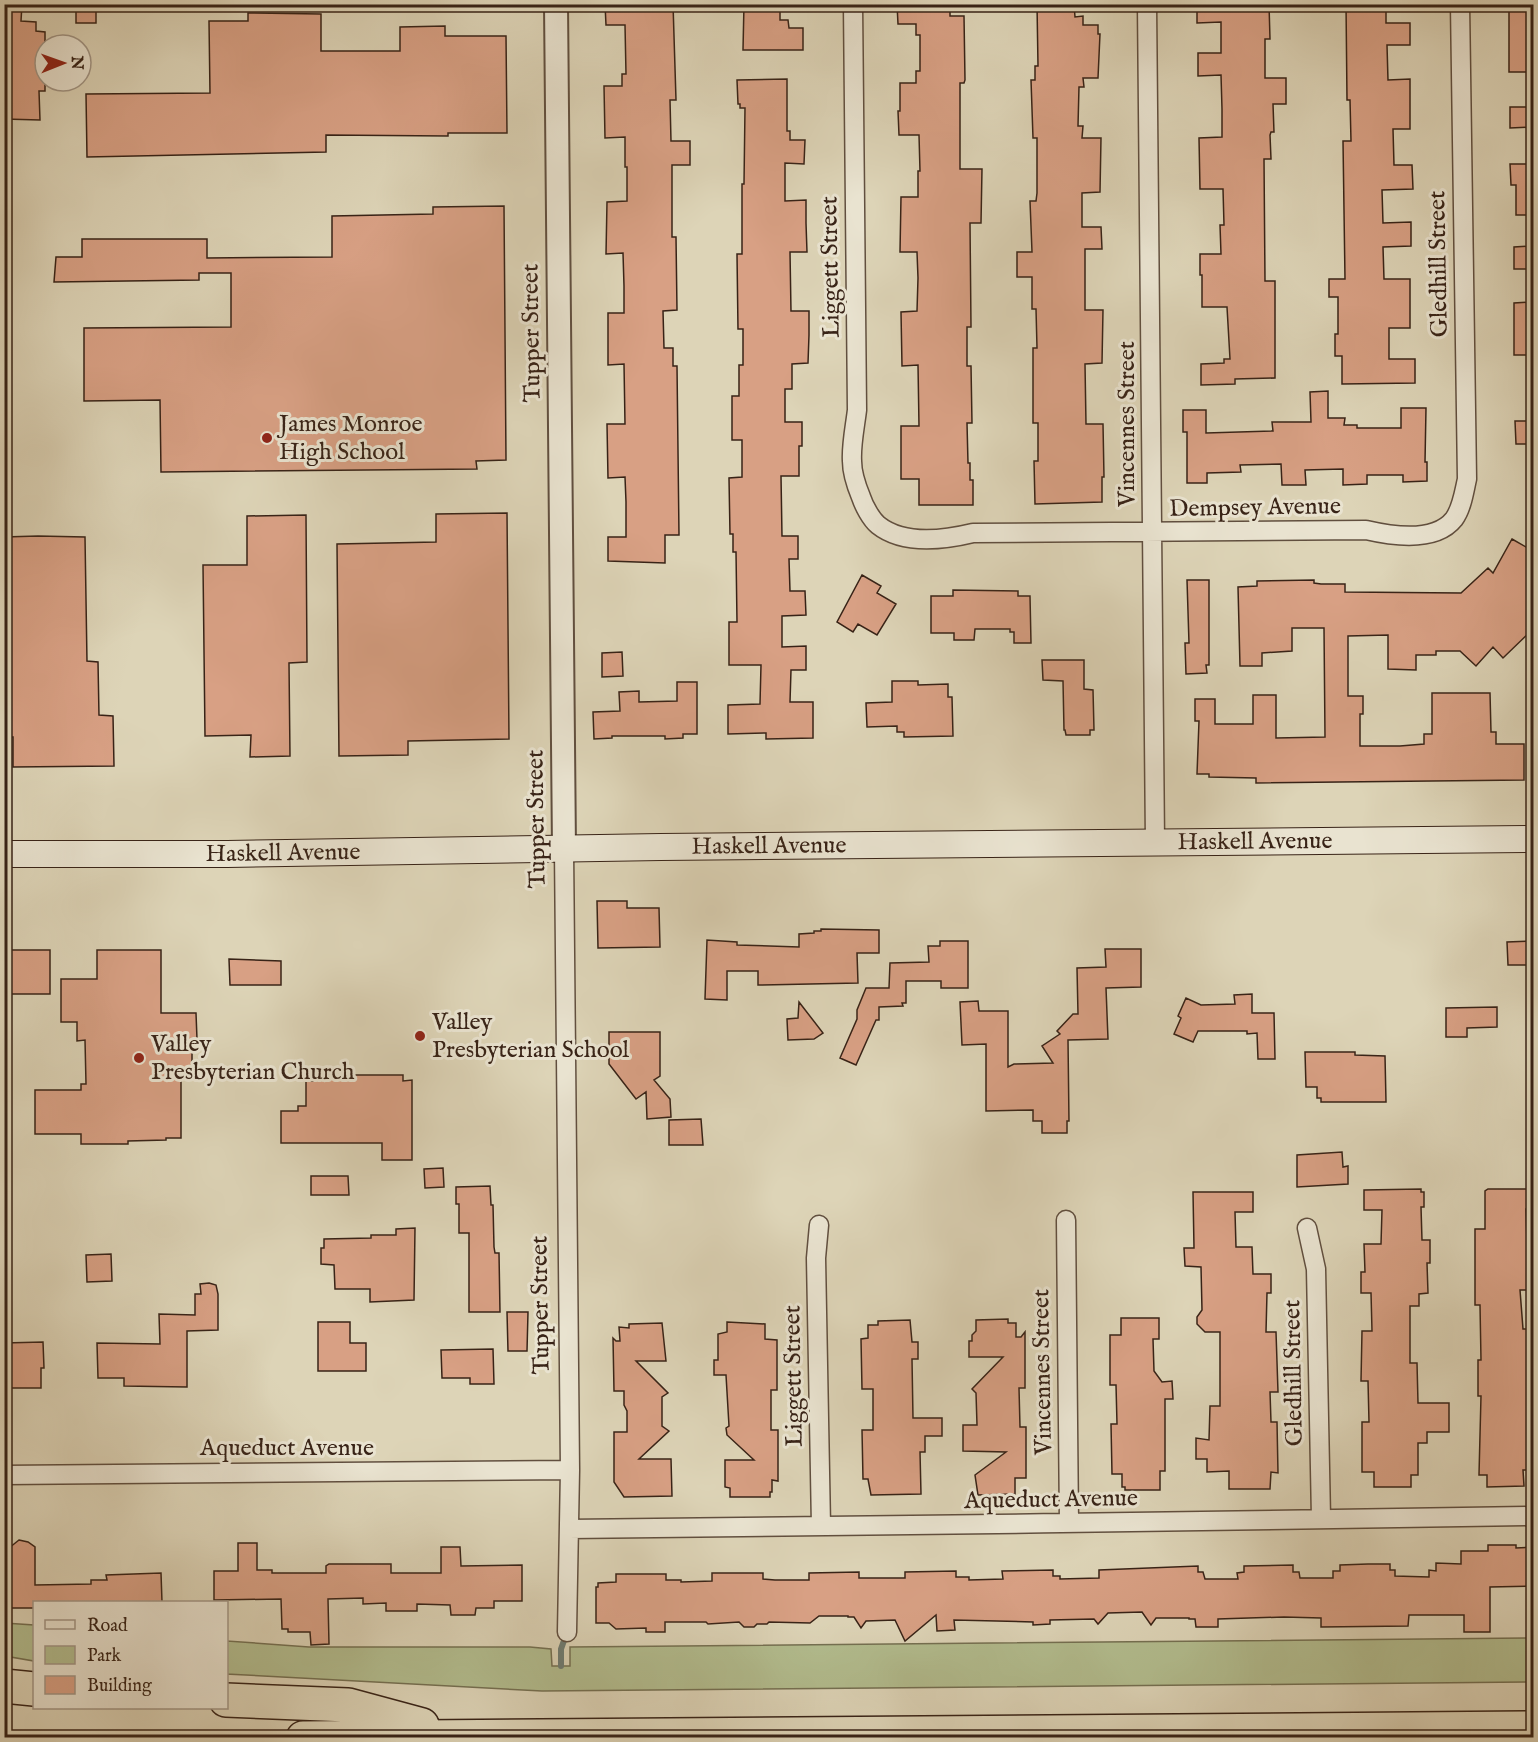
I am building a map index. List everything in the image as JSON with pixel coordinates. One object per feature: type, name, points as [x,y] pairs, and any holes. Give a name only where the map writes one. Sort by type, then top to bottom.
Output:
[{"type":"highway","points":[[4,1686],[33,1689]]},
{"type":"highway","points":[[228,1700],[348,1705],[462,1736]]},
{"type":"highway","points":[[303,1737],[1533,1728]]},
{"type":"main road","name":"Haskell Avenue","points":[[4,854],[227,854],[1533,839]]},
{"type":"street","name":"Tupper Street","points":[[556,4],[570,1470],[567,1632]]},
{"type":"street","name":"Liggett Street","points":[[853,4],[857,410],[851,461],[854,479],[862,501],[876,524]]},
{"type":"street","name":"Vincennes Street","points":[[1147,4],[1155,843]]},
{"type":"street","name":"Gledhill Street","points":[[1453,520],[1462,502],[1467,479],[1460,4]]},
{"type":"street","name":"Dempsey Avenue","points":[[876,524],[891,532],[924,539],[950,538],[973,533],[1366,531],[1391,536],[1414,536],[1436,531],[1453,520]]},
{"type":"street","name":"Vincennes Street","points":[[1066,1220],[1069,1523]]},
{"type":"street","name":"Liggett Street","points":[[819,1225],[816,1258],[821,1526]]},
{"type":"street","name":"Gledhill Street","points":[[1307,1228],[1316,1269],[1321,1518]]},
{"type":"street","name":"Aqueduct Avenue","points":[[4,1475],[570,1470]]},
{"type":"street","name":"Aqueduct Avenue","points":[[569,1529],[1533,1516]]},
{"type":"green space","points":[[4,1623],[33,1625],[33,1661],[5,1656]]},
{"type":"green space","points":[[1533,1638],[1533,1682],[542,1691],[228,1674],[228,1641],[309,1647],[530,1647],[551,1649],[552,1666],[570,1666],[570,1647]]},
{"type":"building","points":[[4,4],[22,4],[21,21],[36,22],[36,31],[45,32],[33,33],[33,93],[39,93],[40,120],[4,119]]},
{"type":"building","points":[[605,4],[673,4],[676,100],[670,100],[671,141],[690,141],[690,165],[672,165],[672,237],[676,237],[677,310],[663,311],[664,348],[673,348],[673,366],[677,366],[679,535],[665,535],[665,563],[608,561],[608,537],[626,537],[626,502],[625,477],[608,478],[607,424],[625,424],[624,364],[608,365],[608,313],[624,313],[624,286],[623,253],[606,254],[607,202],[627,201],[627,167],[625,167],[625,137],[605,138],[604,86],[622,86],[622,74],[626,74],[625,25],[606,25]]},
{"type":"building","points":[[744,4],[780,4],[780,20],[788,20],[789,28],[803,28],[803,50],[743,50]]},
{"type":"building","points":[[897,4],[950,4],[950,16],[964,16],[965,80],[964,83],[960,83],[960,169],[982,169],[981,223],[970,223],[971,327],[967,327],[967,366],[971,366],[972,423],[967,423],[968,463],[970,463],[970,480],[973,480],[973,505],[919,505],[919,479],[901,479],[901,426],[919,426],[918,365],[902,366],[901,312],[917,311],[918,278],[917,252],[900,252],[901,197],[918,197],[918,171],[920,171],[919,135],[899,135],[898,111],[900,111],[900,83],[916,83],[916,71],[920,71],[920,35],[916,35],[916,24],[898,24]]},
{"type":"building","points":[[1037,4],[1074,4],[1075,17],[1083,16],[1083,25],[1098,25],[1098,34],[1100,34],[1098,78],[1083,78],[1084,87],[1079,87],[1078,126],[1083,126],[1082,138],[1101,138],[1100,192],[1082,193],[1082,227],[1101,227],[1102,249],[1085,249],[1085,310],[1103,310],[1102,363],[1085,364],[1086,424],[1103,424],[1102,502],[1035,504],[1034,461],[1038,461],[1038,423],[1033,423],[1033,348],[1037,348],[1036,309],[1032,309],[1032,277],[1017,277],[1017,252],[1032,252],[1030,201],[1036,201],[1037,193],[1037,138],[1033,138],[1031,80],[1035,80],[1035,66],[1038,66]]},
{"type":"building","points":[[1197,4],[1269,4],[1270,39],[1265,39],[1265,78],[1286,78],[1286,104],[1273,104],[1274,132],[1270,135],[1271,159],[1264,159],[1265,281],[1275,281],[1275,378],[1235,379],[1235,384],[1201,385],[1201,364],[1224,363],[1224,359],[1230,359],[1227,307],[1202,307],[1200,254],[1221,254],[1220,225],[1224,225],[1223,189],[1200,189],[1199,138],[1222,137],[1221,75],[1198,76],[1198,53],[1221,53],[1221,22],[1197,23]]},
{"type":"building","points":[[1346,4],[1386,4],[1386,23],[1410,23],[1410,45],[1387,45],[1388,80],[1410,79],[1410,129],[1393,129],[1394,165],[1412,165],[1413,189],[1382,190],[1383,223],[1411,222],[1411,246],[1383,247],[1384,279],[1410,279],[1410,328],[1389,328],[1389,359],[1415,359],[1415,383],[1342,384],[1342,356],[1335,356],[1335,334],[1338,334],[1338,297],[1329,297],[1329,279],[1345,279],[1343,141],[1351,141],[1350,100],[1347,100]]},
{"type":"building","points":[[1509,4],[1533,4],[1533,72],[1509,72]]},
{"type":"building","points":[[96,6],[96,23],[76,23],[76,7]]},
{"type":"building","points":[[248,13],[321,14],[321,51],[400,51],[400,27],[445,26],[445,36],[506,36],[507,133],[448,133],[448,136],[326,135],[326,152],[87,157],[86,94],[210,93],[209,21],[248,21]]},
{"type":"building","points":[[787,79],[787,131],[790,131],[790,140],[805,140],[804,164],[785,163],[785,201],[806,200],[807,252],[790,252],[791,311],[809,311],[809,335],[808,363],[792,364],[792,389],[785,389],[785,422],[802,422],[799,476],[781,476],[782,536],[798,536],[798,559],[789,559],[790,591],[805,591],[806,615],[782,616],[782,647],[806,646],[806,670],[791,670],[790,702],[813,702],[813,738],[766,739],[766,733],[728,734],[728,705],[760,704],[761,665],[729,665],[729,622],[737,622],[736,552],[733,552],[733,534],[730,534],[729,478],[742,477],[742,440],[732,440],[732,396],[739,396],[739,365],[743,365],[743,329],[738,329],[737,254],[742,254],[745,108],[740,108],[738,104],[737,80]]},
{"type":"building","points":[[1510,107],[1533,107],[1533,127],[1510,128]]},
{"type":"building","points":[[1510,164],[1533,164],[1533,215],[1516,215],[1516,185],[1511,185]]},
{"type":"building","points":[[504,206],[506,460],[476,461],[477,469],[161,472],[160,400],[84,401],[84,328],[231,327],[231,273],[199,273],[199,280],[54,282],[56,257],[82,257],[82,239],[207,239],[207,258],[332,257],[332,216],[433,214],[433,207]]},
{"type":"building","points":[[1533,246],[1533,269],[1514,269],[1514,247]]},
{"type":"building","points":[[1533,302],[1533,355],[1514,355],[1514,303]]},
{"type":"building","points":[[1328,391],[1328,418],[1345,418],[1344,425],[1357,425],[1357,428],[1401,428],[1401,408],[1426,408],[1427,481],[1403,482],[1403,475],[1367,475],[1367,484],[1343,485],[1343,469],[1305,470],[1306,485],[1282,485],[1281,464],[1240,465],[1241,472],[1207,473],[1207,483],[1187,483],[1187,432],[1183,432],[1183,410],[1206,410],[1206,433],[1273,431],[1272,422],[1311,422],[1310,392]]},
{"type":"building","points":[[1515,421],[1533,421],[1533,444],[1516,444]]},
{"type":"building","points":[[507,513],[509,739],[408,741],[408,755],[339,756],[337,544],[436,542],[436,514]]},
{"type":"building","points":[[306,515],[307,662],[289,663],[290,756],[250,757],[251,735],[205,736],[203,565],[247,565],[247,516]]},
{"type":"building","points":[[4,537],[85,537],[87,661],[98,662],[99,715],[113,716],[114,766],[13,767],[13,737],[4,737]]},
{"type":"building","points":[[1512,539],[1533,551],[1533,629],[1503,658],[1493,647],[1476,666],[1460,651],[1436,651],[1436,655],[1416,655],[1416,670],[1388,669],[1388,635],[1348,636],[1348,696],[1363,696],[1363,714],[1360,714],[1360,746],[1400,746],[1424,744],[1424,734],[1432,734],[1432,693],[1490,693],[1491,732],[1496,732],[1496,744],[1524,744],[1524,780],[1256,783],[1256,778],[1209,777],[1209,774],[1197,774],[1199,721],[1195,721],[1195,699],[1215,699],[1215,724],[1253,724],[1253,695],[1276,695],[1276,738],[1325,737],[1324,628],[1292,628],[1292,651],[1262,653],[1262,666],[1240,666],[1238,587],[1257,586],[1257,581],[1314,580],[1314,583],[1321,584],[1345,584],[1345,592],[1461,593],[1488,568],[1493,573]]},
{"type":"building","points":[[862,575],[881,586],[877,593],[896,604],[877,635],[858,624],[853,632],[837,622]]},
{"type":"building","points":[[1187,580],[1209,580],[1209,665],[1206,665],[1207,673],[1186,674],[1185,643],[1189,643]]},
{"type":"building","points":[[953,590],[1018,591],[1018,596],[1030,596],[1031,643],[1014,643],[1014,632],[1010,632],[1010,629],[975,629],[974,640],[954,640],[954,633],[931,633],[931,596],[953,596]]},
{"type":"building","points":[[622,652],[623,676],[602,677],[602,653]]},
{"type":"building","points":[[1042,660],[1084,660],[1084,689],[1093,690],[1094,730],[1090,730],[1090,735],[1066,735],[1063,681],[1043,680]]},
{"type":"building","points":[[892,681],[918,681],[918,685],[948,684],[948,697],[952,697],[953,736],[904,737],[904,732],[897,732],[897,726],[867,727],[866,703],[892,702]]},
{"type":"building","points":[[677,682],[697,682],[697,734],[683,734],[683,738],[665,739],[665,736],[612,736],[612,738],[594,739],[593,712],[620,711],[619,692],[639,691],[639,702],[677,701]]},
{"type":"building","points":[[597,901],[627,901],[627,908],[659,908],[660,947],[598,948]]},
{"type":"building","points":[[821,929],[879,930],[879,953],[857,953],[858,983],[758,985],[758,971],[727,971],[727,1000],[705,999],[707,940],[737,942],[737,945],[799,947],[799,934],[814,933]]},
{"type":"building","points":[[940,941],[968,941],[968,988],[941,988],[941,981],[906,981],[906,1003],[902,1003],[903,1006],[879,1007],[879,1020],[876,1020],[856,1065],[840,1058],[857,1019],[857,1010],[866,988],[889,988],[890,963],[929,962],[928,946],[940,946]]},
{"type":"building","points":[[1533,941],[1533,965],[1508,965],[1507,942]]},
{"type":"building","points":[[1105,949],[1141,949],[1141,987],[1106,988],[1108,1039],[1068,1040],[1069,1121],[1067,1121],[1067,1133],[1042,1133],[1042,1121],[1033,1121],[1033,1110],[986,1111],[986,1044],[962,1045],[960,1002],[978,1001],[979,1011],[1008,1011],[1008,1067],[1014,1064],[1053,1063],[1042,1046],[1060,1034],[1057,1031],[1073,1014],[1078,1014],[1077,968],[1106,967]]},
{"type":"building","points":[[4,950],[50,950],[50,994],[4,994]]},
{"type":"building","name":"Valley Presbyterian Church","points":[[97,950],[161,950],[161,1013],[196,1013],[197,1039],[192,1039],[192,1076],[181,1076],[181,1138],[128,1141],[128,1144],[81,1144],[81,1134],[35,1134],[35,1090],[81,1090],[81,1084],[86,1084],[85,1040],[77,1041],[77,1022],[61,1022],[61,979],[97,979]]},
{"type":"building","points":[[229,959],[281,961],[281,985],[230,985]]},
{"type":"building","points":[[1252,994],[1252,1013],[1274,1013],[1275,1059],[1258,1059],[1257,1033],[1198,1031],[1193,1042],[1174,1034],[1181,1018],[1178,1016],[1186,998],[1201,1005],[1235,1004],[1234,995]]},
{"type":"building","points":[[799,1002],[823,1033],[814,1039],[788,1040],[787,1019],[798,1018]]},
{"type":"building","points":[[1497,1007],[1497,1027],[1467,1028],[1467,1037],[1446,1037],[1446,1008]]},
{"type":"building","points":[[609,1032],[660,1032],[660,1076],[654,1080],[670,1099],[671,1117],[647,1119],[646,1092],[636,1099],[609,1064]]},
{"type":"building","points":[[1305,1052],[1355,1052],[1355,1055],[1385,1056],[1386,1102],[1321,1102],[1321,1098],[1317,1098],[1317,1087],[1306,1087]]},
{"type":"building","points":[[315,1075],[403,1075],[403,1081],[412,1080],[412,1160],[382,1160],[382,1143],[281,1143],[281,1111],[298,1111],[298,1106],[306,1106],[306,1081],[315,1081]]},
{"type":"building","points":[[701,1119],[703,1145],[669,1145],[669,1120]]},
{"type":"building","points":[[1342,1152],[1343,1167],[1348,1166],[1348,1184],[1297,1187],[1297,1155]]},
{"type":"building","points":[[443,1168],[444,1187],[425,1188],[424,1169]]},
{"type":"building","points":[[311,1176],[348,1176],[349,1195],[311,1195]]},
{"type":"building","points":[[490,1186],[494,1247],[495,1253],[499,1253],[500,1312],[469,1312],[469,1233],[459,1233],[459,1204],[456,1204],[456,1187]]},
{"type":"building","points":[[1421,1189],[1421,1192],[1424,1192],[1424,1207],[1421,1207],[1422,1240],[1430,1240],[1430,1263],[1427,1263],[1428,1293],[1419,1294],[1419,1306],[1410,1306],[1410,1363],[1417,1363],[1418,1403],[1449,1403],[1449,1432],[1427,1432],[1427,1443],[1418,1443],[1418,1475],[1411,1475],[1411,1487],[1374,1487],[1374,1472],[1362,1472],[1362,1422],[1369,1422],[1368,1381],[1361,1381],[1362,1331],[1372,1331],[1371,1293],[1361,1293],[1361,1272],[1365,1272],[1364,1244],[1381,1244],[1382,1210],[1364,1210],[1364,1190]]},
{"type":"building","points":[[1488,1189],[1533,1189],[1533,1209],[1526,1209],[1527,1243],[1533,1243],[1533,1290],[1520,1290],[1523,1329],[1533,1329],[1533,1380],[1527,1380],[1527,1410],[1528,1420],[1533,1420],[1533,1470],[1523,1470],[1524,1486],[1487,1487],[1487,1475],[1479,1475],[1481,1396],[1478,1396],[1478,1360],[1481,1360],[1480,1305],[1475,1305],[1475,1229],[1485,1229],[1485,1191]]},
{"type":"building","points":[[1193,1192],[1253,1192],[1253,1212],[1235,1212],[1236,1247],[1252,1247],[1253,1274],[1271,1274],[1271,1293],[1267,1293],[1266,1332],[1276,1332],[1278,1392],[1270,1392],[1271,1422],[1277,1422],[1278,1473],[1271,1472],[1270,1489],[1229,1489],[1229,1471],[1207,1472],[1207,1459],[1196,1459],[1196,1438],[1209,1440],[1210,1406],[1220,1406],[1220,1332],[1205,1332],[1197,1324],[1197,1317],[1202,1310],[1201,1267],[1185,1266],[1184,1248],[1194,1248]]},
{"type":"building","points":[[415,1228],[414,1300],[370,1302],[370,1289],[335,1289],[334,1265],[321,1264],[321,1248],[324,1248],[324,1239],[396,1235],[396,1229]]},
{"type":"building","points":[[111,1254],[112,1281],[87,1282],[86,1255]]},
{"type":"building","points":[[200,1284],[216,1285],[218,1294],[218,1330],[187,1331],[187,1387],[124,1386],[124,1378],[98,1378],[97,1343],[160,1344],[159,1314],[195,1315],[195,1294],[201,1294]]},
{"type":"building","points":[[507,1312],[528,1312],[527,1351],[508,1351]]},
{"type":"building","points":[[1121,1318],[1159,1318],[1159,1339],[1153,1339],[1154,1371],[1162,1382],[1172,1381],[1173,1399],[1165,1399],[1165,1471],[1160,1471],[1160,1490],[1125,1490],[1125,1487],[1122,1487],[1122,1474],[1112,1474],[1111,1424],[1117,1424],[1116,1385],[1110,1385],[1110,1335],[1121,1335]]},
{"type":"building","points":[[1008,1319],[1008,1323],[1016,1323],[1016,1337],[1021,1337],[1025,1332],[1025,1388],[1019,1388],[1020,1427],[1026,1427],[1026,1478],[1015,1478],[1015,1494],[978,1495],[975,1475],[1006,1452],[963,1451],[963,1425],[977,1425],[976,1393],[972,1389],[1003,1357],[969,1357],[969,1341],[972,1341],[972,1335],[976,1331],[976,1320]]},
{"type":"building","points":[[910,1320],[912,1342],[918,1342],[918,1359],[912,1359],[913,1418],[942,1418],[942,1436],[925,1436],[925,1452],[920,1452],[921,1494],[871,1495],[868,1479],[863,1479],[862,1430],[873,1430],[873,1389],[862,1389],[861,1339],[868,1338],[868,1325],[878,1325],[878,1321]]},
{"type":"building","points":[[318,1322],[350,1322],[350,1343],[366,1343],[366,1371],[318,1371]]},
{"type":"building","points":[[727,1322],[765,1324],[765,1339],[777,1340],[777,1390],[771,1390],[771,1430],[778,1430],[778,1481],[772,1480],[770,1497],[730,1497],[730,1488],[725,1487],[725,1460],[754,1460],[727,1435],[726,1428],[729,1426],[726,1375],[714,1375],[714,1360],[718,1360],[718,1334],[727,1332]]},
{"type":"building","points":[[662,1323],[666,1361],[636,1361],[668,1393],[662,1397],[662,1426],[669,1431],[639,1459],[671,1459],[672,1496],[624,1497],[614,1482],[614,1432],[627,1432],[627,1411],[624,1405],[624,1391],[614,1391],[613,1338],[620,1341],[619,1327],[629,1328],[629,1324]]},
{"type":"building","points":[[43,1342],[44,1368],[41,1368],[41,1388],[4,1388],[4,1343]]},
{"type":"building","points":[[493,1349],[494,1384],[470,1384],[470,1378],[442,1378],[441,1350]]},
{"type":"building","points":[[19,1540],[35,1547],[35,1585],[91,1584],[91,1580],[107,1580],[106,1575],[161,1573],[162,1601],[33,1601],[33,1608],[11,1608],[11,1601],[4,1601],[4,1565],[9,1562],[9,1548]]},
{"type":"building","points":[[238,1543],[257,1543],[257,1570],[272,1570],[272,1573],[326,1573],[326,1566],[329,1564],[391,1564],[391,1573],[441,1573],[441,1547],[460,1547],[461,1566],[522,1565],[522,1601],[494,1601],[494,1608],[476,1608],[475,1615],[451,1615],[450,1605],[417,1604],[417,1611],[386,1611],[386,1603],[363,1604],[363,1598],[328,1599],[329,1644],[311,1645],[310,1632],[288,1632],[288,1629],[282,1629],[281,1599],[214,1600],[214,1571],[238,1571]]},
{"type":"building","points":[[1488,1545],[1533,1547],[1533,1586],[1490,1587],[1490,1632],[1464,1632],[1464,1615],[1409,1615],[1408,1626],[1321,1627],[1321,1618],[1284,1617],[1218,1619],[1218,1627],[1196,1627],[1195,1619],[1189,1618],[1156,1618],[1151,1625],[1142,1612],[1108,1613],[1098,1624],[1094,1619],[1050,1620],[1050,1624],[1033,1625],[1033,1622],[954,1620],[955,1630],[937,1631],[936,1615],[905,1641],[895,1620],[866,1621],[861,1628],[854,1617],[848,1616],[819,1616],[810,1623],[769,1622],[757,1624],[754,1627],[744,1627],[739,1622],[708,1624],[706,1622],[665,1622],[665,1632],[646,1632],[646,1628],[616,1629],[609,1623],[596,1623],[596,1587],[598,1583],[616,1582],[616,1574],[666,1574],[666,1580],[681,1580],[681,1582],[712,1581],[712,1573],[763,1573],[763,1579],[809,1580],[809,1573],[859,1572],[859,1578],[905,1578],[905,1572],[956,1571],[956,1577],[969,1577],[969,1580],[1003,1579],[1002,1571],[1053,1570],[1053,1576],[1060,1576],[1060,1579],[1099,1578],[1099,1570],[1198,1566],[1198,1572],[1203,1572],[1205,1579],[1238,1579],[1237,1573],[1244,1572],[1244,1566],[1293,1565],[1293,1572],[1299,1572],[1300,1578],[1333,1578],[1333,1571],[1340,1571],[1340,1565],[1390,1564],[1390,1570],[1395,1570],[1395,1576],[1429,1577],[1429,1570],[1436,1571],[1436,1563],[1461,1564],[1461,1551],[1488,1551]]},
{"type":"waterway","points":[[561,1666],[561,1649],[566,1635]]},
{"type":"place","name":"James Monroe High School","points":[[267,438]]},
{"type":"place","name":"Valley Presbyterian School","points":[[420,1036]]},
{"type":"place","name":"Valley Presbyterian Church","points":[[139,1058]]}]
